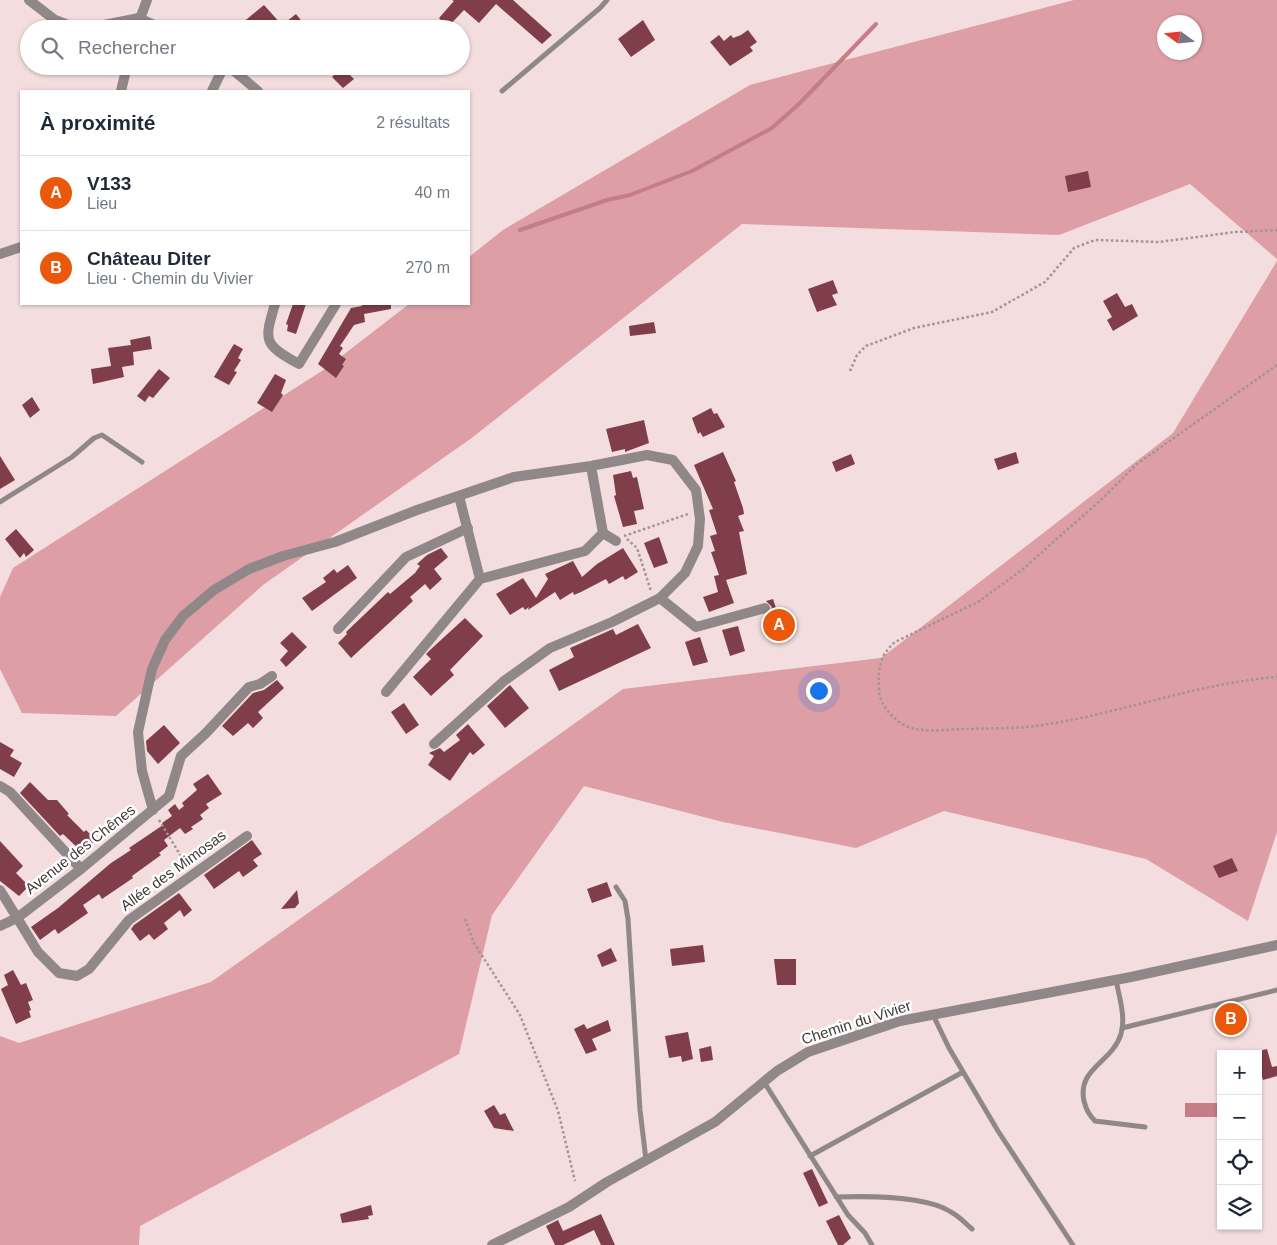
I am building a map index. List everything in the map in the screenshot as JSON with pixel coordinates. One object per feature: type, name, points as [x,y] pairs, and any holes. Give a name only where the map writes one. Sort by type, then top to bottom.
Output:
[{"type":"street","points":[[29,0],[55,20]]},
{"type":"street","points":[[139,18],[147,0]]},
{"type":"street","points":[[129,20],[139,18],[143,20]]},
{"type":"street","points":[[121,90],[125,75]]},
{"type":"street","points":[[213,90],[221,75]]},
{"type":"street","points":[[238,75],[257,90]]},
{"type":"street","points":[[0,254],[20,246]]},
{"type":"street","points":[[275,305],[266,332],[268,340],[286,356],[299,364],[335,305]]},
{"type":"street","points":[[153,810],[142,771],[138,732],[152,669],[165,640],[182,616],[214,590],[249,569],[283,556],[335,542],[514,477],[591,466],[647,455],[673,460],[696,490],[698,546],[685,573],[660,598],[612,622],[550,648],[504,681],[434,744]]},
{"type":"street","points":[[386,692],[480,579],[586,551],[614,537],[591,466]]},
{"type":"street","points":[[459,496],[480,579]]},
{"type":"street","points":[[338,630],[406,557],[468,528]]},
{"type":"street","points":[[660,598],[696,626],[764,608]]},
{"type":"street","name":"Avenue des Chênes","points":[[0,926],[17,918],[81,869],[169,796],[181,756],[206,733],[249,687],[260,684],[272,676]]},
{"type":"street","points":[[0,786],[10,792],[81,869]]},
{"type":"street","name":"Allée des Mimosas","points":[[17,918],[38,952],[59,973],[77,976],[89,968],[129,920],[246,836]]},
{"type":"street","points":[[0,890],[17,918]]},
{"type":"street","name":"Chemin du Vivier","points":[[492,1245],[569,1207],[607,1182],[715,1122],[763,1082],[808,1052],[900,1021],[1116,979],[1277,944]]},
{"type":"lane","points":[[502,91],[607,0]]},
{"type":"lane","points":[[0,502],[72,457],[94,438],[102,435],[142,462]]},
{"type":"lane","points":[[616,887],[625,901],[628,919],[640,1110],[646,1160]]},
{"type":"lane","points":[[1116,979],[1122,1028],[1118,1041],[1083,1082],[1081,1089],[1084,1105],[1089,1116],[1095,1121],[1145,1127]]},
{"type":"lane","points":[[1122,1028],[1277,990]]},
{"type":"lane","points":[[933,1014],[940,1031],[998,1131],[1073,1245]]},
{"type":"lane","points":[[810,1156],[963,1072]]},
{"type":"lane","points":[[763,1082],[836,1197],[872,1245]]},
{"type":"lane","points":[[836,1197],[868,1196],[937,1206],[950,1211],[972,1229]]},
{"type":"path","points":[[850,371],[857,355],[866,346],[914,328],[992,312],[1045,282],[1074,248],[1095,240],[1159,242],[1235,232],[1277,230]]},
{"type":"path","points":[[1277,365],[1137,464],[1103,498],[1023,569],[978,602],[895,642],[885,651],[879,668],[879,697],[887,710],[900,722],[914,729],[1041,726],[1192,692],[1277,677]]},
{"type":"path","points":[[614,537],[698,511]]},
{"type":"path","points":[[614,537],[637,548],[651,592],[660,598]]},
{"type":"path","points":[[153,810],[193,873]]},
{"type":"path","points":[[465,920],[474,943],[520,1015],[558,1111],[575,1181]]},
{"type":"shaded area","points":[[1074,0],[1277,0],[1277,259],[1190,184],[1059,235],[742,224],[473,437],[263,585],[116,716],[22,713],[0,669],[0,597],[13,568],[325,369],[408,305],[470,305],[470,256],[503,230],[750,85]]},
{"type":"shaded area","points":[[1277,261],[1277,832],[1248,921],[1146,859],[944,811],[856,848],[723,822],[584,786],[492,915],[459,1054],[140,1226],[139,1245],[0,1245],[0,1036],[19,1043],[211,982],[623,689],[881,658],[1173,433]]},
{"type":"shaded area","points":[[1185,1103],[1217,1103],[1217,1117],[1185,1117]]},
{"type":"building","points":[[452,0],[513,0],[552,35],[542,44],[496,4],[479,23],[464,10],[455,20],[441,20],[439,18],[454,1]]},
{"type":"building","points":[[264,5],[278,20],[246,20]]},
{"type":"building","points":[[296,14],[301,20],[288,20]]},
{"type":"building","points":[[643,20],[655,40],[631,57],[618,39]]},
{"type":"building","points":[[748,30],[757,42],[750,47],[753,51],[730,66],[710,42],[719,35],[724,41],[731,35],[733,38]]},
{"type":"building","points":[[334,75],[350,75],[354,79],[343,88],[332,77]]},
{"type":"building","points":[[1088,171],[1091,187],[1068,192],[1065,176]]},
{"type":"building","points":[[833,280],[838,293],[832,295],[837,305],[817,312],[808,289]]},
{"type":"building","points":[[1117,293],[1125,307],[1132,304],[1138,316],[1113,331],[1107,320],[1112,317],[1103,301]]},
{"type":"building","points":[[293,305],[306,305],[296,334],[287,331],[288,325],[286,324]]},
{"type":"building","points":[[391,305],[391,309],[364,314],[365,322],[354,325],[340,346],[343,348],[339,354],[346,359],[336,378],[318,364],[351,308]]},
{"type":"building","points":[[654,322],[656,333],[630,336],[629,326]]},
{"type":"building","points":[[150,336],[152,349],[133,352],[134,365],[122,367],[124,377],[93,384],[91,369],[111,366],[108,348],[131,345],[130,340]]},
{"type":"building","points":[[234,344],[243,349],[238,358],[241,360],[234,371],[237,372],[229,385],[214,377]]},
{"type":"building","points":[[159,369],[170,378],[153,398],[149,396],[145,402],[137,396]]},
{"type":"building","points":[[275,374],[286,380],[281,393],[283,395],[272,412],[257,403]]},
{"type":"building","points":[[32,397],[40,410],[30,418],[22,405]]},
{"type":"building","points":[[711,408],[714,414],[717,413],[725,427],[703,437],[700,432],[698,434],[692,418]]},
{"type":"building","points":[[644,420],[649,443],[625,452],[625,449],[612,452],[606,429]]},
{"type":"building","points":[[723,452],[736,481],[734,482],[743,508],[744,514],[738,516],[744,531],[739,532],[747,574],[726,580],[734,603],[709,612],[703,597],[718,592],[714,576],[719,575],[711,552],[715,551],[710,536],[717,534],[709,510],[713,509],[694,465]]},
{"type":"building","points":[[1016,452],[1019,463],[998,470],[994,459]]},
{"type":"building","points":[[851,454],[855,464],[836,472],[832,462]]},
{"type":"building","points":[[0,456],[15,480],[0,489]]},
{"type":"building","points":[[631,471],[633,478],[637,477],[644,509],[634,511],[637,524],[623,527],[614,496],[616,495],[613,475]]},
{"type":"building","points":[[16,529],[34,550],[26,557],[24,553],[20,558],[5,539]]},
{"type":"building","points":[[659,537],[668,563],[654,568],[644,543]]},
{"type":"building","points":[[441,548],[448,557],[434,569],[442,579],[430,590],[425,584],[410,597],[413,601],[351,658],[338,643],[347,634],[346,632],[388,592],[390,594],[415,573],[420,566],[417,564],[427,555]]},
{"type":"building","points":[[623,548],[638,572],[625,580],[623,576],[609,584],[606,579],[574,595],[573,592],[560,600],[555,592],[528,610],[529,607],[525,610],[523,607],[510,615],[496,594],[523,578],[536,598],[548,579],[545,574],[573,561],[582,577],[597,564]]},
{"type":"building","points":[[348,565],[357,578],[312,611],[302,598],[326,582],[323,578],[334,569],[337,573]]},
{"type":"building","points":[[773,599],[779,617],[791,613],[796,628],[770,637],[766,622],[769,621],[767,615],[772,607],[766,601]]},
{"type":"building","points":[[465,618],[483,636],[450,670],[454,675],[431,696],[413,677],[431,659],[426,654]]},
{"type":"building","points":[[638,624],[651,648],[559,691],[549,670],[574,657],[570,648],[613,629],[616,635]]},
{"type":"building","points":[[738,626],[745,651],[730,656],[722,630]]},
{"type":"building","points":[[292,632],[307,647],[286,667],[280,660],[288,651],[280,643]]},
{"type":"building","points":[[700,637],[708,662],[693,666],[685,642]]},
{"type":"building","points":[[277,680],[284,688],[258,712],[263,718],[253,728],[248,723],[233,736],[222,726],[253,693],[264,690]]},
{"type":"building","points":[[510,685],[529,708],[505,728],[487,706]]},
{"type":"building","points":[[404,703],[419,725],[406,734],[391,712]]},
{"type":"building","points":[[468,724],[485,745],[473,755],[470,752],[450,781],[428,765],[434,756],[429,753],[440,748],[444,752],[460,740],[456,735]]},
{"type":"building","points":[[164,725],[180,743],[158,764],[147,751],[146,741]]},
{"type":"building","points":[[0,742],[14,750],[10,756],[22,763],[14,777],[0,769]]},
{"type":"building","points":[[208,774],[222,794],[206,804],[209,808],[200,815],[203,819],[191,827],[193,829],[185,834],[180,828],[164,840],[168,846],[159,853],[161,855],[132,876],[133,878],[102,899],[99,894],[83,905],[88,913],[58,934],[55,929],[40,940],[31,927],[58,908],[111,863],[131,850],[129,848],[163,825],[162,823],[172,816],[168,810],[175,804],[179,810],[184,806],[182,803],[197,790],[193,784]]},
{"type":"building","points":[[30,782],[48,800],[57,800],[69,814],[67,815],[84,832],[86,830],[96,840],[83,853],[63,834],[60,836],[20,793]]},
{"type":"building","points":[[252,840],[262,854],[253,860],[258,866],[243,877],[239,871],[214,889],[204,875]]},
{"type":"building","points":[[0,841],[23,866],[16,873],[29,886],[19,896],[0,881]]},
{"type":"building","points":[[1232,858],[1238,871],[1219,878],[1213,866]]},
{"type":"building","points":[[607,882],[612,896],[592,903],[587,889]]},
{"type":"building","points":[[297,890],[299,903],[295,908],[281,909]]},
{"type":"building","points":[[179,893],[192,910],[184,917],[180,910],[164,923],[168,929],[154,940],[149,934],[140,941],[131,929],[134,925]]},
{"type":"building","points":[[703,945],[705,962],[672,966],[670,949]]},
{"type":"building","points":[[611,948],[617,961],[602,967],[597,955]]},
{"type":"building","points":[[774,959],[796,959],[796,985],[777,985]]},
{"type":"building","points":[[13,970],[21,985],[26,983],[33,1000],[28,1002],[31,1017],[16,1024],[1,989],[8,985],[4,975]]},
{"type":"building","points":[[608,1020],[611,1031],[592,1039],[597,1050],[586,1054],[574,1029],[584,1024],[587,1029]]},
{"type":"building","points":[[688,1032],[693,1059],[682,1062],[681,1056],[669,1058],[665,1036]]},
{"type":"building","points":[[711,1046],[713,1060],[701,1062],[699,1049]]},
{"type":"building","points":[[1267,1049],[1272,1067],[1277,1066],[1277,1076],[1263,1080],[1262,1050]]},
{"type":"building","points":[[494,1105],[500,1115],[505,1113],[514,1131],[494,1128],[484,1111]]},
{"type":"building","points":[[812,1169],[828,1203],[819,1207],[803,1173]]},
{"type":"building","points":[[371,1205],[373,1215],[368,1216],[369,1219],[342,1223],[340,1214]]},
{"type":"building","points":[[601,1214],[615,1245],[601,1245],[594,1230],[563,1245],[555,1245],[546,1226],[558,1220],[563,1231]]},
{"type":"building","points":[[839,1215],[851,1238],[843,1245],[838,1245],[826,1221]]},
{"type":"waterway","points":[[520,230],[607,200],[630,195],[692,171],[772,128],[800,103],[876,24]]},
{"type":"place","name":"V133","points":[[779,625]]},
{"type":"place","name":"Château Diter","points":[[1231,1019]]}]
